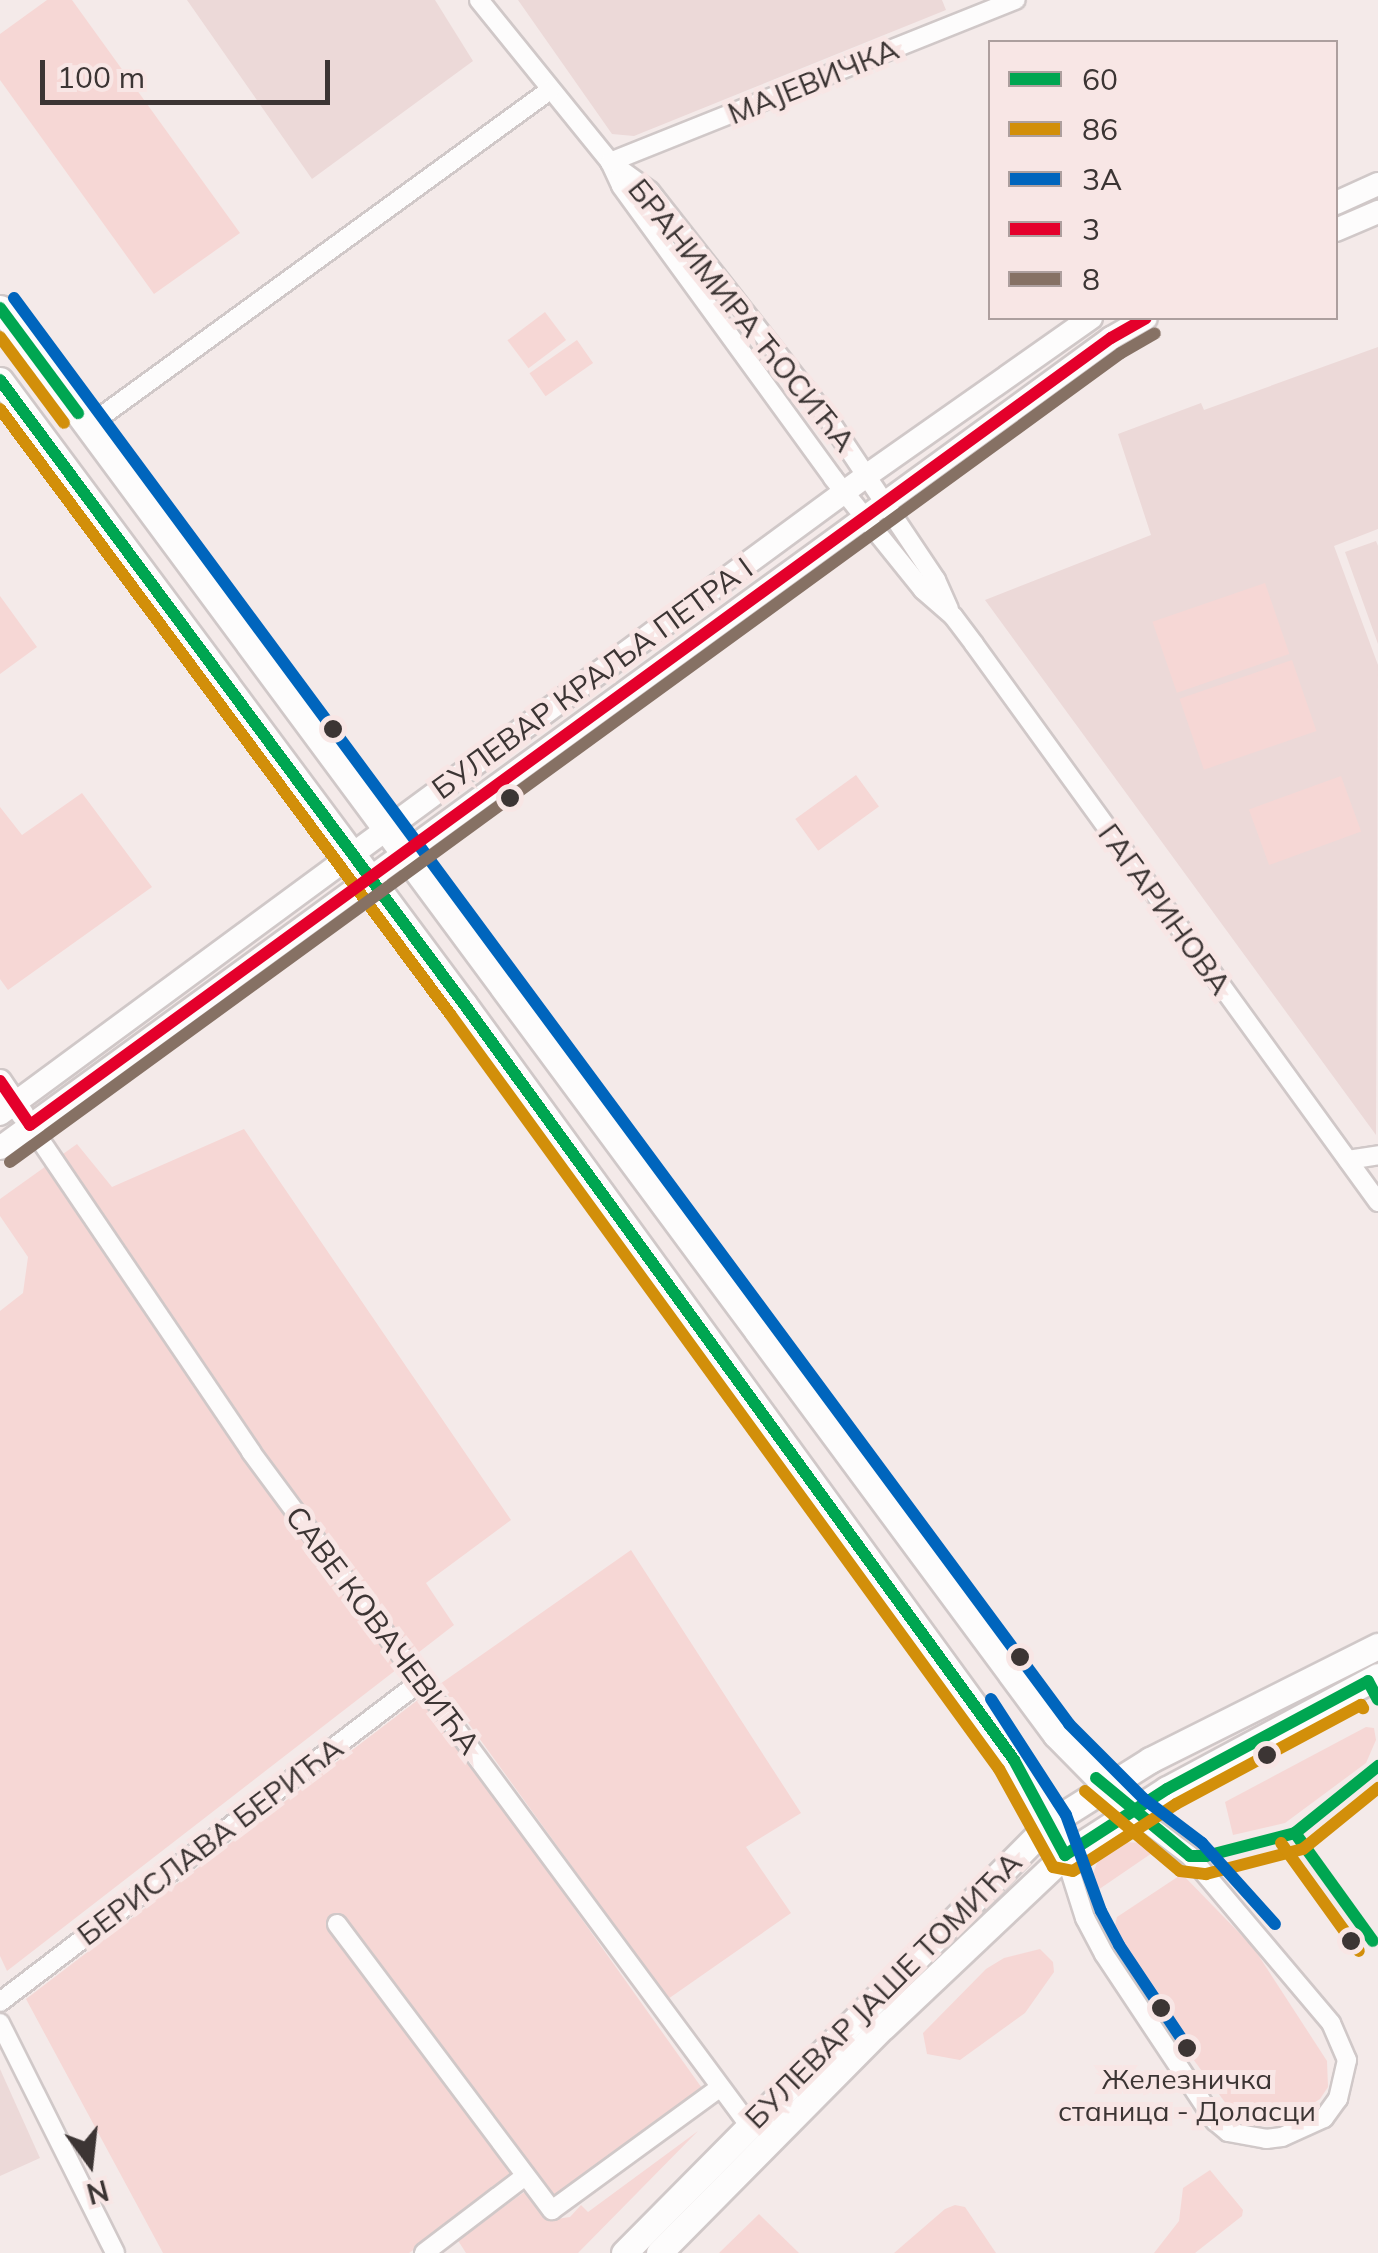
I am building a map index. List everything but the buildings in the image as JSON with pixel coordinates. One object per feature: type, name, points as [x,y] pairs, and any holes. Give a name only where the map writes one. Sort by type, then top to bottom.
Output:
[{"type":"main road","points":[[0,308],[1056,1736],[1132,1812]]},
{"type":"main road","points":[[0,380],[1002,1745],[1050,1822],[1064,1855]]},
{"type":"main road","name":"БУЛЕВАР ЈАШЕ ТОМИЋА","points":[[624,2253],[1050,1822],[1104,1785],[1378,1646]]},
{"type":"main road","name":"БУЛЕВАР ЈАШЕ ТОМИЋА","points":[[659,2253],[926,1985],[1064,1855],[1132,1812],[1378,1676]]},
{"type":"street","name":"БРАНИМИРА ЋОСИЋА","points":[[480,0],[610,162],[621,186],[844,492]]},
{"type":"street","name":"МАЈЕВИЧКА","points":[[610,162],[1016,0]]},
{"type":"street","points":[[88,426],[550,90]]},
{"type":"street","name":"БРАНИМИРА ЋОСИЋА","points":[[610,162],[650,190],[825,414],[866,476]]},
{"type":"street","points":[[1338,202],[1378,184]]},
{"type":"street","points":[[1338,229],[1378,212]]},
{"type":"street","name":"БУЛЕВАР КРАЉА ПЕТРА I","points":[[8,1108],[844,492],[1088,320]]},
{"type":"street","name":"БУЛЕВАР КРАЉА ПЕТРА I","points":[[0,1148],[874,511],[1143,320]]},
{"type":"street","name":"ГАГАРИНОВА","points":[[866,476],[874,511],[923,590],[953,616],[1378,1202]]},
{"type":"street","name":"ГАГАРИНОВА","points":[[844,492],[874,511]]},
{"type":"street","points":[[0,1081],[8,1108],[30,1125]]},
{"type":"street","name":"САВЕ КОВАЧЕВИЋА","points":[[30,1125],[251,1452],[749,2125]]},
{"type":"street","points":[[1348,1160],[1378,1155]]},
{"type":"street","name":"БЕРИСЛАВА БЕРИЋА","points":[[0,2002],[421,1681]]},
{"type":"street","points":[[1064,1855],[1085,1918],[1104,1954],[1215,2121],[1228,2132],[1266,2139],[1292,2134],[1324,2118],[1338,2099],[1347,2060],[1331,2023],[1190,1856],[1132,1812]]},
{"type":"street","points":[[337,1924],[552,2210],[719,2088]]},
{"type":"street","points":[[0,2023],[115,2253]]},
{"type":"street","points":[[424,2253],[525,2176]]},
{"type":"shaded area","points":[[47,0],[72,0],[240,233],[154,294],[0,80],[0,34]]},
{"type":"shaded area","points":[[187,0],[435,0],[473,61],[312,179]]},
{"type":"shaded area","points":[[518,0],[942,0],[946,10],[634,136],[612,134]]},
{"type":"shaded area","points":[[545,312],[566,340],[529,368],[507,340]]},
{"type":"shaded area","points":[[577,340],[593,363],[546,396],[529,373]]},
{"type":"shaded area","points":[[1378,347],[1378,529],[1334,546],[1378,665],[1376,1135],[985,600],[1151,535],[1118,434],[1201,403],[1204,410]]},
{"type":"shaded area","points":[[1376,541],[1378,546],[1378,644],[1345,552]]},
{"type":"shaded area","points":[[1265,583],[1289,654],[1177,693],[1152,622]]},
{"type":"shaded area","points":[[0,596],[37,647],[0,674]]},
{"type":"shaded area","points":[[1292,660],[1316,731],[1204,770],[1179,699]]},
{"type":"shaded area","points":[[856,775],[879,807],[818,851],[795,819]]},
{"type":"shaded area","points":[[1341,776],[1361,831],[1269,865],[1249,810]]},
{"type":"shaded area","points":[[82,793],[152,887],[8,990],[0,979],[0,807],[22,835]]},
{"type":"shaded area","points":[[244,1129],[511,1520],[426,1583],[454,1625],[7,1971],[0,1956],[0,1311],[23,1293],[28,1257],[0,1216],[0,1199],[77,1144],[112,1187]]},
{"type":"shaded area","points":[[631,1550],[801,1813],[746,1847],[791,1913],[668,1999],[440,1684]]},
{"type":"shaded area","points":[[423,1696],[704,2091],[554,2198],[529,2167],[409,2253],[163,2253],[26,1999]]},
{"type":"shaded area","points":[[1366,1727],[1374,1728],[1376,1740],[1366,1763],[1285,1823],[1233,1835],[1225,1802]]},
{"type":"shaded area","points":[[1120,1842],[1144,1843],[1155,1851],[1095,1892],[1092,1877],[1099,1857]]},
{"type":"shaded area","points":[[1182,1874],[1253,1947],[1327,2061],[1328,2087],[1320,2099],[1280,2124],[1250,2124],[1227,2105],[1176,2036],[1114,1930],[1117,1917]]},
{"type":"shaded area","points":[[1040,1949],[1053,1962],[1054,1972],[1025,2013],[960,2060],[927,2054],[923,2033],[986,1969],[1004,1958]]},
{"type":"shaded area","points":[[0,2069],[40,2158],[0,2176]]},
{"type":"shaded area","points":[[698,2131],[578,2253],[466,2253],[457,2239],[526,2191],[550,2220],[570,2217],[581,2205],[588,2212]]},
{"type":"shaded area","points":[[1210,2170],[1243,2210],[1242,2216],[1195,2253],[1154,2253],[1179,2221],[1183,2188]]},
{"type":"shaded area","points":[[965,2207],[996,2253],[894,2253],[945,2209]]},
{"type":"shaded area","points":[[759,2214],[799,2253],[719,2253]]},
{"type":"transit line","name":"3A","points":[[14,298],[1069,1724],[1144,1799],[1202,1843],[1275,1924]]},
{"type":"transit line","name":"60","points":[[0,308],[78,413]]},
{"type":"transit line","name":"3","points":[[0,1081],[30,1125],[1111,338],[1142,320]]},
{"type":"transit line","name":"8","points":[[10,1162],[1121,353],[1155,333]]},
{"type":"transit line","name":"86","points":[[0,337],[64,423]]},
{"type":"transit line","name":"60","points":[[0,380],[464,1004],[1014,1760],[1065,1855],[1167,1789],[1368,1681],[1378,1700]]},
{"type":"transit line","name":"86","points":[[0,409],[450,1014],[999,1769],[1053,1867],[1073,1871],[1176,1804],[1361,1705],[1363,1708]]},
{"type":"transit line","name":"3A","points":[[991,1699],[1066,1815],[1101,1911],[1119,1945],[1189,2050]]},
{"type":"transit line","name":"60","points":[[1096,1778],[1190,1856],[1206,1856],[1295,1833],[1378,1766]]},
{"type":"transit line","name":"86","points":[[1085,1791],[1180,1871],[1206,1874],[1303,1849],[1378,1788]]},
{"type":"transit line","name":"60","points":[[1295,1833],[1373,1941]]},
{"type":"transit line","name":"86","points":[[1281,1843],[1359,1951]]},
{"type":"place","name":"Железничка станица - Доласци","points":[[1187,2048]]}]
